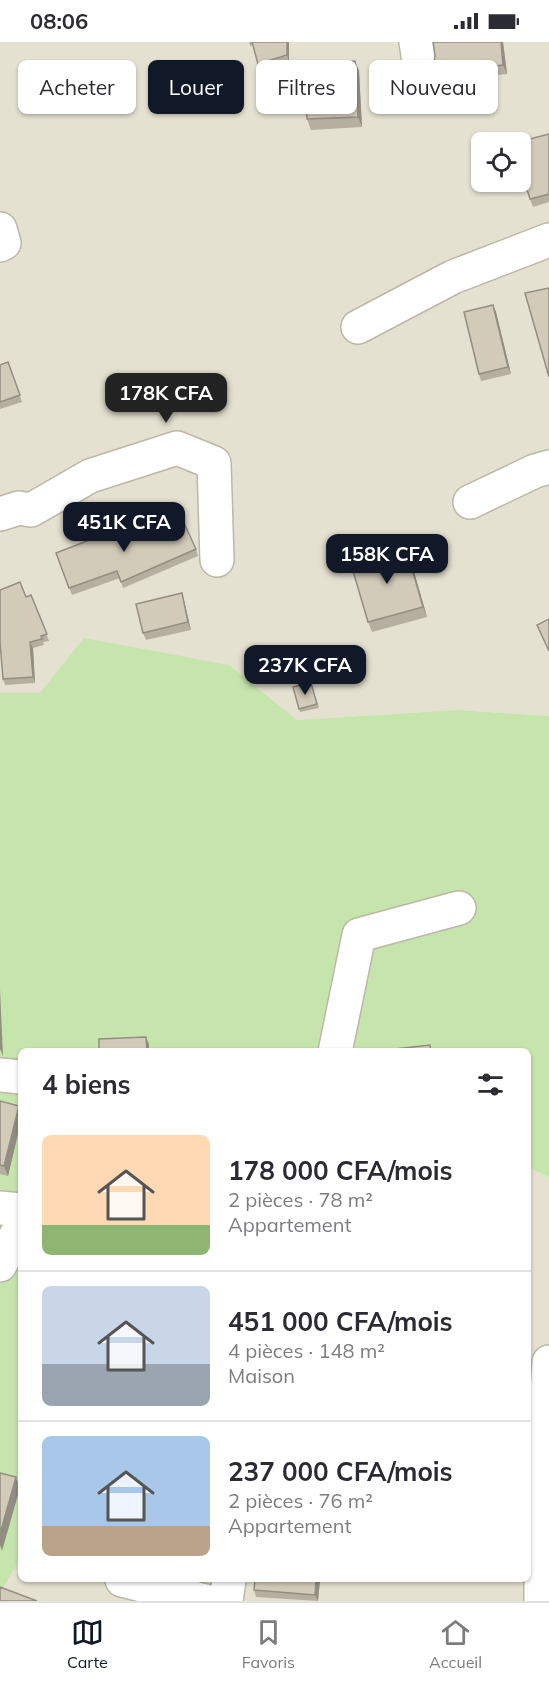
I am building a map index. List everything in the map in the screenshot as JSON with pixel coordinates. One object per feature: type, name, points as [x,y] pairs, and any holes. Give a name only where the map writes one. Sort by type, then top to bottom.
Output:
[{"type":"street","points":[[0,229],[4,243],[0,245]]},
{"type":"street","points":[[358,327],[453,277],[549,240]]},
{"type":"street","points":[[0,514],[19,508],[31,510],[90,476],[177,448],[214,463],[216,560]]},
{"type":"street","points":[[470,502],[534,471],[549,467]]},
{"type":"street","points":[[336,1048],[359,935],[459,908]]},
{"type":"street","points":[[0,1075],[18,1077]]},
{"type":"street","points":[[0,1208],[18,1210]]},
{"type":"street","points":[[0,1265],[18,1232]]},
{"type":"street","points":[[541,1601],[541,1494],[549,1362]]},
{"type":"street","points":[[130,1582],[205,1601]]},
{"type":"street","points":[[226,1601],[229,1582]]},
{"type":"shaded area","points":[[0,42],[549,42],[549,716],[458,710],[297,720],[229,665],[40,693],[0,693]]},
{"type":"shaded area","points":[[531,1168],[549,1177],[549,1601],[0,1601],[0,1593],[18,1563],[18,1582],[531,1582]]},
{"type":"green space","points":[[84,638],[229,665],[297,720],[458,710],[549,716],[549,1177],[531,1168],[531,1048],[18,1048],[18,1563],[0,1593],[0,693],[40,693]]},
{"type":"building","points":[[252,42],[287,42],[287,55],[271,60],[257,60]]},
{"type":"building","points":[[433,42],[501,42],[503,65],[498,66],[498,60],[435,60]]},
{"type":"building","points":[[357,98],[358,117],[307,119],[307,114],[357,114]]},
{"type":"building","points":[[549,134],[549,194],[530,199],[528,192],[531,192],[531,139]]},
{"type":"building","points":[[549,288],[549,377],[525,293]]},
{"type":"building","points":[[493,305],[508,367],[479,374],[464,312]]},
{"type":"building","points":[[8,362],[20,395],[0,402],[0,365]]},
{"type":"building","points":[[131,523],[134,530],[184,523],[196,549],[121,582],[117,571],[69,588],[56,553],[87,541],[87,538]]},
{"type":"building","points":[[406,548],[423,607],[368,622],[351,564]]},
{"type":"building","points":[[20,582],[26,597],[31,595],[47,634],[41,636],[42,639],[30,642],[33,677],[3,679],[0,590]]},
{"type":"building","points":[[182,593],[188,622],[143,633],[136,604]]},
{"type":"building","points":[[549,619],[549,651],[537,625]]},
{"type":"building","points":[[311,683],[317,704],[299,709],[293,687]]},
{"type":"building","points":[[146,1037],[147,1048],[99,1048],[99,1039]]},
{"type":"building","points":[[430,1045],[430,1048],[404,1048]]},
{"type":"building","points":[[0,1101],[18,1106],[18,1110],[4,1166],[0,1165]]},
{"type":"building","points":[[0,1473],[16,1477],[0,1534]]},
{"type":"building","points":[[255,1582],[316,1582],[315,1595],[254,1590]]},
{"type":"building","points":[[0,1587],[37,1601],[0,1601]]}]
